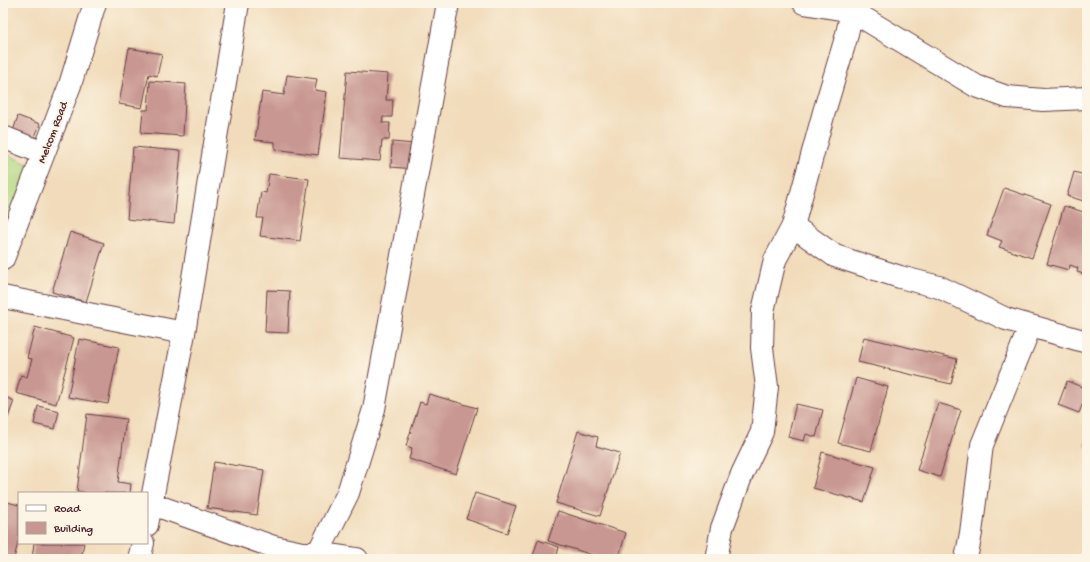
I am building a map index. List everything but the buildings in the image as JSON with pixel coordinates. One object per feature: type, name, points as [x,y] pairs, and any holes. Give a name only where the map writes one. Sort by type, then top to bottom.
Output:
[{"type":"street","name":"Melcom Road","points":[[3,259],[70,85],[95,3]]},
{"type":"street","points":[[148,521],[184,334],[238,3]]},
{"type":"street","points":[[318,553],[348,493],[374,409],[448,3]]},
{"type":"street","points":[[804,3],[854,7],[976,86],[1007,97],[1043,100],[1087,98]]},
{"type":"street","points":[[716,559],[722,528],[742,474],[762,432],[767,387],[762,348],[763,311],[775,260],[793,226],[854,7]]},
{"type":"street","points":[[3,137],[43,153]]},
{"type":"street","points":[[793,226],[835,256],[900,277],[939,287],[1006,319],[1087,342]]},
{"type":"street","points":[[3,297],[184,334]]},
{"type":"street","points":[[966,559],[971,533],[982,445],[1030,327]]},
{"type":"street","points":[[152,504],[274,547],[302,553],[318,553],[357,559]]},
{"type":"street","points":[[139,559],[143,544]]},
{"type":"green space","points":[[3,152],[35,168],[3,248]]}]
